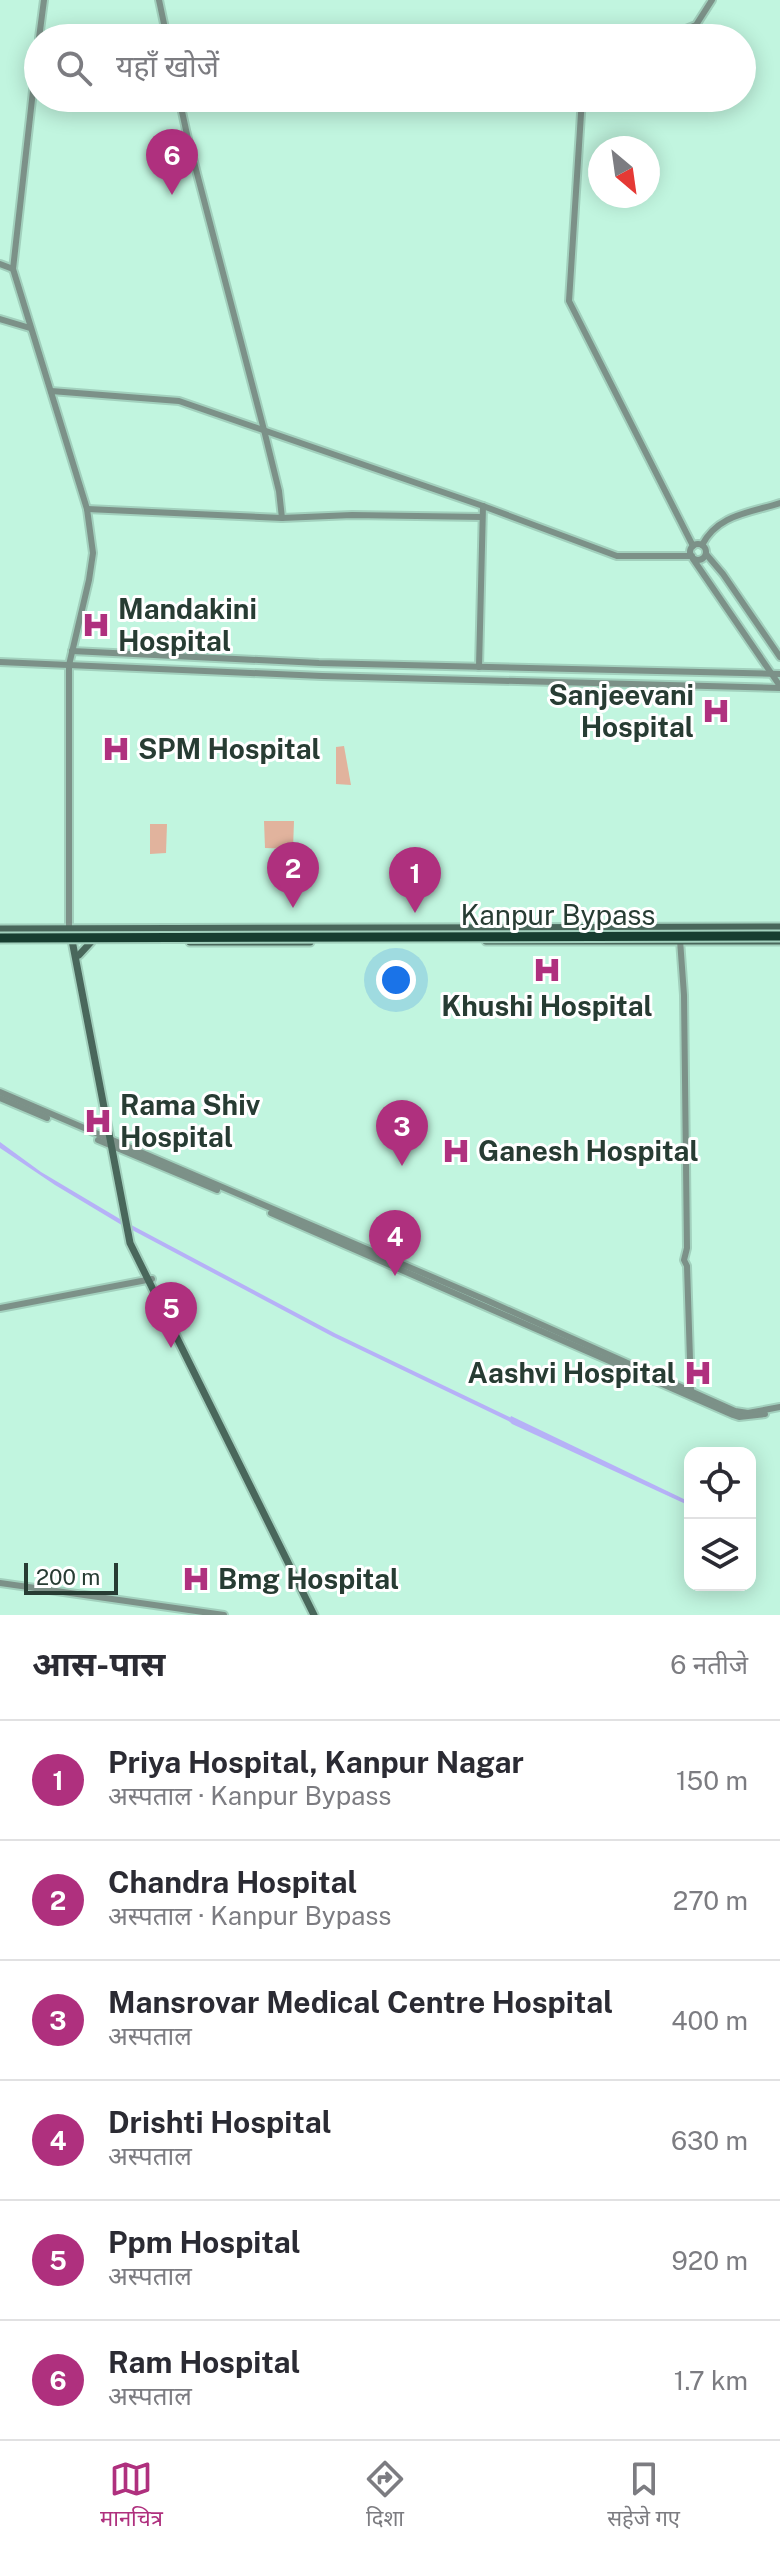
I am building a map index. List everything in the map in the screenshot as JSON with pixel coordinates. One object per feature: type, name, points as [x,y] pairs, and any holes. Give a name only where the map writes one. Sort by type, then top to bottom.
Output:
[{"type":"highway","name":"Kanpur Bypass","points":[[0,935],[780,934]]},
{"type":"main road","points":[[0,935],[72,929],[445,926],[680,928],[780,934]]},
{"type":"main road","points":[[72,929],[71,942],[77,954],[134,1242],[316,1615]]},
{"type":"main road","points":[[0,935],[71,942],[680,942],[780,934]]},
{"type":"main road","points":[[71,942],[77,954]]},
{"type":"main road","points":[[77,954],[91,942]]},
{"type":"street","points":[[41,24],[44,0]]},
{"type":"street","points":[[159,0],[164,24]]},
{"type":"street","points":[[697,24],[712,0]]},
{"type":"street","points":[[31,112],[13,269],[87,509],[92,562],[69,665],[72,929]]},
{"type":"street","points":[[183,112],[268,432],[282,518]]},
{"type":"street","points":[[0,662],[339,677],[780,687],[776,674],[692,558],[693,546],[569,301],[581,112]]},
{"type":"street","points":[[0,264],[13,269]]},
{"type":"street","points":[[0,319],[30,328]]},
{"type":"street","points":[[51,391],[179,401],[483,506],[617,556],[699,560],[706,554]]},
{"type":"street","points":[[702,545],[709,532],[724,521],[780,503]]},
{"type":"street","points":[[479,667],[483,506]]},
{"type":"street","points":[[87,509],[282,518],[352,515],[481,517]]},
{"type":"street","points":[[693,546],[702,545]]},
{"type":"street","points":[[702,545],[780,657]]},
{"type":"street","points":[[72,651],[264,660],[776,674]]},
{"type":"street","points":[[680,928],[687,1248],[684,1260],[687,1266],[691,1391]]},
{"type":"street","points":[[0,1095],[733,1415],[756,1416],[780,1409]]},
{"type":"street","points":[[112,1143],[486,1300],[742,1413],[780,1409]]},
{"type":"street","points":[[0,1308],[150,1279]]},
{"type":"street","points":[[0,1585],[198,1615]]},
{"type":"street","points":[[0,1585],[224,1615]]},
{"type":"shaded area","points":[[344,746],[351,785],[336,784],[336,747]]},
{"type":"shaded area","points":[[264,821],[294,821],[293,849],[265,848]]},
{"type":"shaded area","points":[[150,824],[167,824],[166,853],[150,854]]},
{"type":"shaded area","points":[[0,1142],[41,1172],[125,1222],[125,1227],[0,1148]]},
{"type":"shaded area","points":[[511,1416],[684,1499],[684,1503],[512,1424],[509,1421]]},
{"type":"waterway","points":[[127,1225],[334,1335],[511,1420]]},
{"type":"place","name":"Ram Hospital","points":[[172,195]]},
{"type":"place","name":"Mandakini Hospital","points":[[96,625]]},
{"type":"place","name":"Sanjeevani Hospital","points":[[716,711]]},
{"type":"place","name":"SPM Hospital","points":[[116,749]]},
{"type":"place","name":"Chandra Hospital","points":[[293,908]]},
{"type":"place","name":"Priya Hospital, Kanpur Nagar","points":[[415,913]]},
{"type":"place","name":"Khushi Hospital","points":[[547,970]]},
{"type":"place","name":"Rama Shiv Hospital","points":[[98,1121]]},
{"type":"place","name":"Ganesh Hospital","points":[[456,1151]]},
{"type":"place","name":"Mansrovar Medical Centre Hospital","points":[[402,1166]]},
{"type":"place","name":"Drishti Hospital","points":[[395,1276]]},
{"type":"place","name":"Ppm Hospital","points":[[171,1348]]},
{"type":"place","name":"Aashvi Hospital","points":[[698,1373]]},
{"type":"place","name":"Bmg Hospital","points":[[196,1579]]}]
